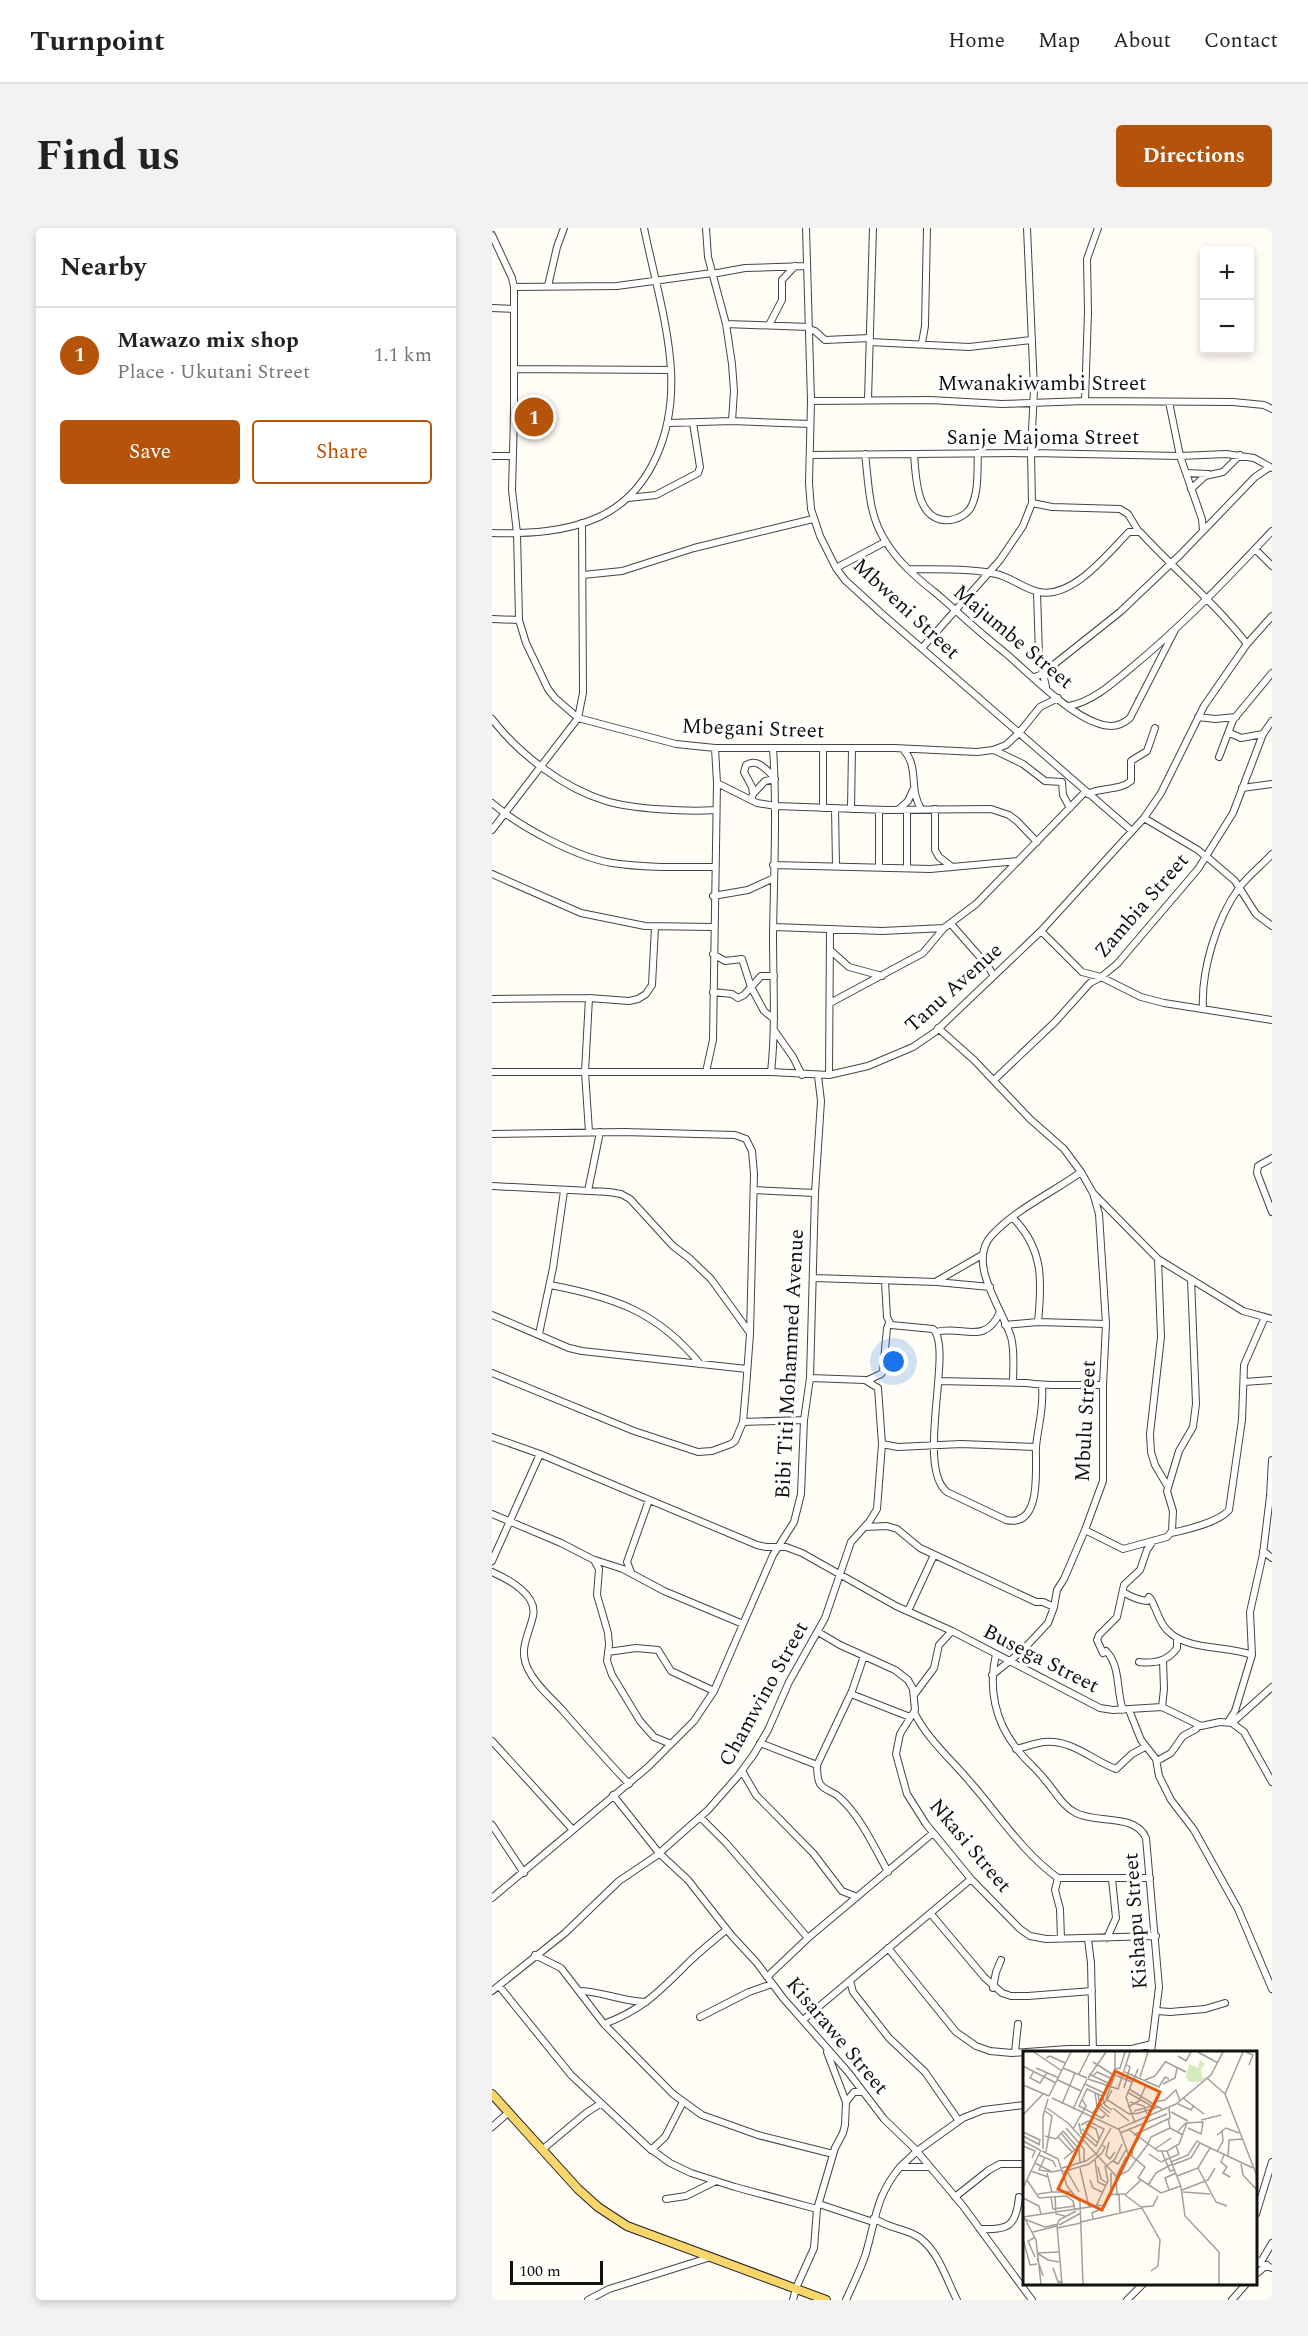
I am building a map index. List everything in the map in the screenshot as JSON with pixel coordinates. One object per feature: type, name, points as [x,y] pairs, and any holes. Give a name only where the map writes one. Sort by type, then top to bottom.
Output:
[{"type":"main road","points":[[492,2094],[585,2195],[598,2207],[627,2226],[826,2300]]},
{"type":"street","points":[[548,286],[564,228]]},
{"type":"street","points":[[492,533],[560,529],[600,517],[628,498],[650,470],[659,454],[669,423],[671,370],[644,228]]},
{"type":"street","points":[[706,228],[707,250],[726,324],[734,378],[732,421]]},
{"type":"street","name":"Mbweni Street","points":[[806,228],[811,401],[809,483],[813,519],[837,568],[845,580],[1132,831]]},
{"type":"street","points":[[868,400],[873,228]]},
{"type":"street","points":[[922,343],[925,326],[927,228]]},
{"type":"street","points":[[922,648],[989,573],[1018,533],[1032,503],[1031,453],[1034,401],[1027,280],[1027,228]]},
{"type":"street","points":[[1085,401],[1087,259],[1098,228]]},
{"type":"street","points":[[492,235],[514,287],[581,288],[655,282],[745,268],[807,266]]},
{"type":"street","points":[[770,325],[782,300],[783,277],[795,266]]},
{"type":"street","name":"Mbegani Street","points":[[514,287],[512,490],[517,533],[519,620],[526,643],[548,688],[555,698],[578,718],[676,744],[715,748],[852,748],[977,752],[993,750],[1006,745],[1040,707],[1058,699]]},
{"type":"street","points":[[492,308],[514,309]]},
{"type":"street","points":[[726,324],[809,328],[815,330],[825,340],[870,340],[969,346],[1031,340]]},
{"type":"street","points":[[514,369],[671,370]]},
{"type":"street","name":"Mwanakiwambi Street","points":[[811,401],[868,400],[1002,404],[1034,401],[1233,402],[1264,405],[1272,409]]},
{"type":"street","points":[[1264,405],[1272,401]]},
{"type":"street","points":[[1169,402],[1180,456],[1202,519],[1203,530]]},
{"type":"street","points":[[669,423],[732,421],[810,424]]},
{"type":"street","points":[[628,498],[656,495],[698,473],[700,467],[693,423]]},
{"type":"street","points":[[914,454],[917,486],[924,507],[930,516],[939,520],[952,520],[962,516],[972,507],[978,453]]},
{"type":"street","name":"Sanje Majoma Street","points":[[811,455],[978,453],[1240,455],[1254,458],[1271,468]]},
{"type":"street","name":"Majumbe Street","points":[[865,454],[870,505],[885,542],[908,569],[955,612],[1069,706],[1087,700],[1113,682],[1175,630],[1272,531]]},
{"type":"street","points":[[1186,473],[1223,472],[1240,455]]},
{"type":"street","points":[[492,456],[513,456]]},
{"type":"street","points":[[1033,678],[1043,673],[1108,623],[1255,477],[1271,468]]},
{"type":"street","points":[[1191,489],[1209,474]]},
{"type":"street","points":[[1032,503],[1052,507],[1120,508],[1128,514],[1140,532],[1169,564],[1227,619],[1247,644]]},
{"type":"street","points":[[583,575],[622,571],[694,548],[813,519]]},
{"type":"street","points":[[492,830],[578,718],[583,693],[582,523]]},
{"type":"street","points":[[908,569],[989,573],[999,575],[1037,592],[1053,591],[1068,586],[1100,564],[1129,532],[1140,532]]},
{"type":"street","points":[[837,568],[885,542]]},
{"type":"street","points":[[1255,549],[1272,566]]},
{"type":"street","points":[[1037,592],[1038,643],[1046,688]]},
{"type":"street","name":"Tanu Avenue","points":[[492,1072],[771,1072],[819,1076],[850,1071],[891,1058],[913,1047],[938,1028],[1041,931],[1144,818],[1161,793],[1198,717],[1247,644],[1272,616]]},
{"type":"street","points":[[492,619],[519,620]]},
{"type":"street","points":[[1069,706],[1094,723],[1106,726],[1124,724],[1130,718],[1175,630]]},
{"type":"street","points":[[1219,757],[1230,733],[1231,724],[1272,673]]},
{"type":"street","points":[[1198,717],[1215,719],[1236,717]]},
{"type":"street","points":[[492,719],[506,736],[541,765],[572,786],[609,802],[715,810]]},
{"type":"street","name":"Zambia Street","points":[[994,1080],[1056,1022],[1090,983],[1101,977],[1134,945],[1181,891],[1206,857],[1233,813],[1263,734],[1272,721]]},
{"type":"street","points":[[830,1003],[918,958],[944,928],[976,904],[1086,793],[1125,785],[1131,781],[1131,760],[1147,751],[1155,728]]},
{"type":"street","points":[[1230,733],[1241,738],[1263,734]]},
{"type":"street","points":[[706,1072],[712,1050],[713,896],[717,783],[715,748]]},
{"type":"street","points":[[771,1072],[774,1030],[773,865],[776,806],[773,748]]},
{"type":"street","points":[[823,748],[823,808]]},
{"type":"street","points":[[851,809],[852,748]]},
{"type":"street","points":[[903,749],[913,763],[913,789],[921,809]]},
{"type":"street","points":[[993,750],[1023,764],[1045,781],[1062,782],[1063,795],[1070,808]]},
{"type":"street","points":[[752,797],[752,787],[744,772],[746,765],[756,763],[774,778]]},
{"type":"street","points":[[752,797],[765,781],[774,778]]},
{"type":"street","points":[[717,783],[776,806],[879,810],[980,808],[998,811],[1017,821],[1037,842]]},
{"type":"street","points":[[1242,788],[1272,784]]},
{"type":"street","points":[[898,810],[908,801],[913,789]]},
{"type":"street","points":[[492,803],[504,813],[561,846],[606,861],[649,866],[714,867]]},
{"type":"street","points":[[835,808],[836,866]]},
{"type":"street","points":[[934,809],[935,850],[939,857],[953,867]]},
{"type":"street","points":[[879,810],[879,867]]},
{"type":"street","points":[[907,810],[907,868]]},
{"type":"street","points":[[1144,818],[1198,850],[1230,876],[1256,914],[1272,926]]},
{"type":"street","points":[[1203,1008],[1203,988],[1220,921],[1239,888],[1272,854]]},
{"type":"street","points":[[773,865],[907,868],[953,867],[1019,861]]},
{"type":"street","points":[[492,874],[571,910],[635,925],[713,927]]},
{"type":"street","points":[[713,896],[748,890],[774,878]]},
{"type":"street","points":[[951,924],[994,976]]},
{"type":"street","points":[[492,999],[589,998],[629,1001],[638,999],[648,992],[652,985],[655,927]]},
{"type":"street","points":[[774,927],[830,930],[944,928]]},
{"type":"street","points":[[829,1075],[830,930]]},
{"type":"street","points":[[1041,931],[1078,970],[1101,977],[1141,997],[1164,1003],[1272,1020]]},
{"type":"street","points":[[830,950],[849,967],[883,976]]},
{"type":"street","points":[[713,954],[725,961],[742,959],[751,987],[764,1011],[774,1020]]},
{"type":"street","points":[[713,992],[732,994],[738,998],[761,976],[774,976]]},
{"type":"street","points":[[589,998],[585,1072],[585,1105],[589,1132]]},
{"type":"street","points":[[938,1028],[994,1080],[1030,1119],[1064,1149],[1093,1192],[1158,1258],[1243,1311],[1269,1318],[1246,1356],[1239,1442],[1229,1510],[1197,1527],[1123,1549],[1085,1530]]},
{"type":"street","points":[[774,1030],[793,1057],[802,1075]]},
{"type":"street","name":"Bibi Titi Mohammed Avenue","points":[[492,1898],[629,1784],[694,1721],[714,1691],[773,1555],[794,1522],[799,1505],[804,1420],[810,1377],[815,1193],[821,1101],[819,1076]]},
{"type":"street","points":[[588,1191],[600,1132]]},
{"type":"street","points":[[492,1134],[600,1132],[741,1136],[746,1139],[752,1151],[754,1190],[750,1334],[743,1422],[735,1441],[731,1444],[712,1451],[698,1452],[634,1431],[492,1373]]},
{"type":"street","points":[[1272,1158],[1258,1166],[1257,1173],[1272,1212]]},
{"type":"street","points":[[1013,1383],[1012,1341],[981,1261],[983,1247],[990,1237],[1013,1218],[1081,1172]]},
{"type":"street","points":[[492,1186],[621,1194],[636,1204],[673,1246],[711,1279],[750,1334]]},
{"type":"street","points":[[754,1190],[815,1193]]},
{"type":"street","points":[[539,1334],[550,1285],[564,1191]]},
{"type":"street","name":"Mbulu Street","points":[[993,1675],[1045,1626],[1054,1607],[1057,1590],[1085,1530],[1103,1481],[1103,1385],[1106,1324],[1099,1214],[1093,1192]]},
{"type":"street","points":[[1013,1218],[1024,1230],[1039,1261],[1041,1296],[1038,1322]]},
{"type":"street","points":[[937,1282],[982,1254]]},
{"type":"street","points":[[1158,1258],[1161,1337],[1150,1434],[1151,1452],[1155,1465],[1168,1487]]},
{"type":"street","points":[[813,1278],[937,1282],[990,1287]]},
{"type":"street","points":[[1171,1533],[1173,1513],[1167,1494],[1168,1487],[1177,1457],[1195,1419],[1195,1348],[1191,1279]]},
{"type":"street","points":[[810,1377],[868,1380],[881,1374],[889,1323],[885,1282]]},
{"type":"street","points":[[550,1285],[616,1302],[652,1318],[690,1351],[701,1364]]},
{"type":"street","points":[[889,1323],[893,1326],[929,1329],[936,1332],[945,1330],[975,1333],[992,1326],[1000,1312]]},
{"type":"street","points":[[492,1315],[582,1351],[747,1369]]},
{"type":"street","points":[[1005,1325],[1038,1322],[1074,1325],[1106,1324]]},
{"type":"street","points":[[936,1332],[939,1351],[934,1446],[937,1477],[942,1487],[1011,1521],[1024,1515],[1033,1501],[1037,1474],[1036,1447],[1042,1411],[1042,1386]]},
{"type":"street","name":"Chamwino Street","points":[[492,1991],[565,1933],[619,1881],[659,1853],[700,1817],[733,1783],[760,1743],[789,1682],[818,1632],[834,1594],[851,1542],[874,1516],[877,1509],[882,1444],[880,1392],[868,1380]]},
{"type":"street","points":[[1244,1382],[1272,1380]]},
{"type":"street","points":[[938,1381],[1042,1386],[1103,1385]]},
{"type":"street","points":[[743,1422],[804,1420]]},
{"type":"street","name":"Busega Street","points":[[492,1437],[540,1454],[757,1545],[780,1546],[802,1553],[908,1611],[1050,1680],[1100,1708],[1126,1710],[1162,1707]]},
{"type":"street","points":[[882,1444],[898,1447],[961,1444],[1036,1447]]},
{"type":"street","points":[[492,1561],[540,1454]]},
{"type":"street","points":[[1230,1722],[1252,1655],[1250,1612],[1263,1551],[1272,1460]]},
{"type":"street","points":[[632,1574],[627,1567],[627,1562],[649,1500]]},
{"type":"street","points":[[492,1514],[743,1624]]},
{"type":"street","points":[[864,1527],[893,1527],[920,1548],[934,1555],[1036,1602],[1043,1602],[1054,1607]]},
{"type":"street","points":[[1153,1541],[1140,1570],[1126,1582],[1117,1617],[1099,1635],[1097,1644],[1103,1653],[1106,1651],[1108,1653],[1114,1664],[1118,1682],[1118,1699],[1145,1747],[1157,1761],[1160,1776],[1167,1791],[1194,1830],[1241,1915],[1272,1989]]},
{"type":"street","points":[[1263,1551],[1272,1558]]},
{"type":"street","points":[[908,1611],[934,1555]]},
{"type":"street","points":[[594,1560],[599,1569],[597,1595],[608,1633],[607,1661],[612,1676],[632,1711],[654,1737],[671,1744]]},
{"type":"street","points":[[492,1572],[524,1592],[532,1604],[534,1615],[524,1641],[529,1670],[590,1743],[629,1784]]},
{"type":"street","points":[[1123,1592],[1130,1598],[1147,1601],[1149,1597],[1162,1623],[1177,1638],[1252,1655]]},
{"type":"street","points":[[818,1632],[902,1674],[908,1680],[914,1695],[934,1668],[937,1649],[952,1631]]},
{"type":"street","points":[[1138,1662],[1151,1663],[1162,1660],[1176,1651],[1179,1645],[1177,1638]]},
{"type":"street","points":[[608,1652],[636,1648],[658,1650],[671,1671],[714,1691]]},
{"type":"street","name":"Kishapu Street","points":[[996,1654],[992,1689],[998,1720],[1016,1749],[1074,1812],[1085,1817],[1127,1822],[1142,1830],[1148,1844],[1159,1987],[1151,2051]]},
{"type":"street","points":[[864,1656],[851,1694],[817,1766],[818,1781],[826,1790],[838,1796],[850,1810],[888,1872]]},
{"type":"street","points":[[1162,1660],[1164,1689],[1162,1707],[1199,1725],[1230,1722],[1272,1687]]},
{"type":"street","points":[[851,1694],[912,1715],[928,1737],[948,1756],[1033,1857],[1058,1878],[1150,1878]]},
{"type":"street","name":"Nkasi Street","points":[[914,1695],[916,1703],[912,1715],[897,1742],[897,1763],[907,1794],[933,1833],[971,1879],[1020,1929],[1030,1936],[1046,1939],[1156,1936]]},
{"type":"street","points":[[1230,1722],[1244,1732],[1272,1782]]},
{"type":"street","points":[[1157,1761],[1171,1753],[1183,1736],[1199,1725]]},
{"type":"street","points":[[492,1741],[573,1830]]},
{"type":"street","points":[[1016,1749],[1042,1742],[1055,1742],[1079,1749],[1116,1769],[1132,1754],[1145,1747]]},
{"type":"street","points":[[760,1743],[817,1766]]},
{"type":"street","points":[[742,1771],[749,1785],[813,1853],[845,1893],[857,1897]]},
{"type":"street","points":[[733,1783],[749,1785]]},
{"type":"street","name":"Kisarawe Street","points":[[614,1795],[659,1853],[687,1880],[884,2119],[917,2151],[1022,2280]]},
{"type":"street","points":[[700,1817],[727,1844],[808,1938]]},
{"type":"street","points":[[492,1825],[524,1873]]},
{"type":"street","points":[[767,1977],[808,1938],[933,1833]]},
{"type":"street","points":[[1058,1878],[1055,1890],[1060,1909],[1061,1939]]},
{"type":"street","points":[[803,2020],[971,1879]]},
{"type":"street","points":[[1107,1938],[1116,1918],[1112,1879]]},
{"type":"street","points":[[845,1893],[846,1907]]},
{"type":"street","points":[[931,1914],[993,1988],[1011,1996],[1092,1991]]},
{"type":"street","points":[[604,2024],[621,2018],[647,2002],[726,1930]]},
{"type":"street","points":[[1088,1939],[1093,2050]]},
{"type":"street","points":[[888,1948],[965,2040],[990,2051],[1023,2052]]},
{"type":"street","points":[[535,1955],[561,1968],[604,2024],[693,2110],[738,2129],[833,2154]]},
{"type":"street","points":[[993,1988],[997,1967],[1001,1960]]},
{"type":"street","points":[[850,1982],[854,1992],[889,2038],[924,2072],[959,2121]]},
{"type":"street","points":[[700,2017],[749,1992],[772,1984]]},
{"type":"street","points":[[499,1986],[571,2075],[651,2150],[670,2163],[716,2181],[874,2220],[916,2235],[925,2243],[941,2267],[957,2300]]},
{"type":"street","points":[[579,1991],[601,1993],[632,2002],[647,2002]]},
{"type":"street","points":[[1156,2011],[1201,2010],[1225,2003]]},
{"type":"street","points":[[1015,2052],[1018,2024]]},
{"type":"street","points":[[1054,2051],[1137,2049],[1152,2044]]},
{"type":"street","points":[[793,2300],[814,2248],[818,2206],[833,2154],[843,2133],[846,2102],[826,2048]]},
{"type":"street","points":[[846,2102],[854,2092],[863,2092]]},
{"type":"street","points":[[651,2150],[660,2144],[683,2102]]},
{"type":"street","points":[[543,2149],[600,2104]]},
{"type":"street","points":[[846,2300],[862,2264],[877,2204],[884,2189],[900,2167],[917,2151],[970,2114],[1023,2105]]},
{"type":"street","points":[[676,2118],[684,2112],[693,2110]]},
{"type":"street","points":[[492,2127],[508,2113]]},
{"type":"street","points":[[1257,2211],[1272,2163]]},
{"type":"street","points":[[955,2197],[1000,2164],[1023,2164]]},
{"type":"street","points":[[900,2167],[928,2166]]},
{"type":"street","points":[[666,2199],[686,2196],[716,2181]]},
{"type":"street","points":[[980,2229],[1001,2229],[1010,2224],[1016,2215],[1019,2197]]},
{"type":"street","points":[[1257,2262],[1262,2260],[1272,2243]]},
{"type":"street","points":[[588,2300],[609,2289],[711,2257]]},
{"type":"street","name":"Kisarawe Street","points":[[1024,2285],[1032,2300]]},
{"type":"street","points":[[1127,2300],[1141,2285]]},
{"type":"street","points":[[1232,2300],[1244,2285]]},
{"type":"place","name":"Mawazo mix shop","points":[[534,417]]}]
